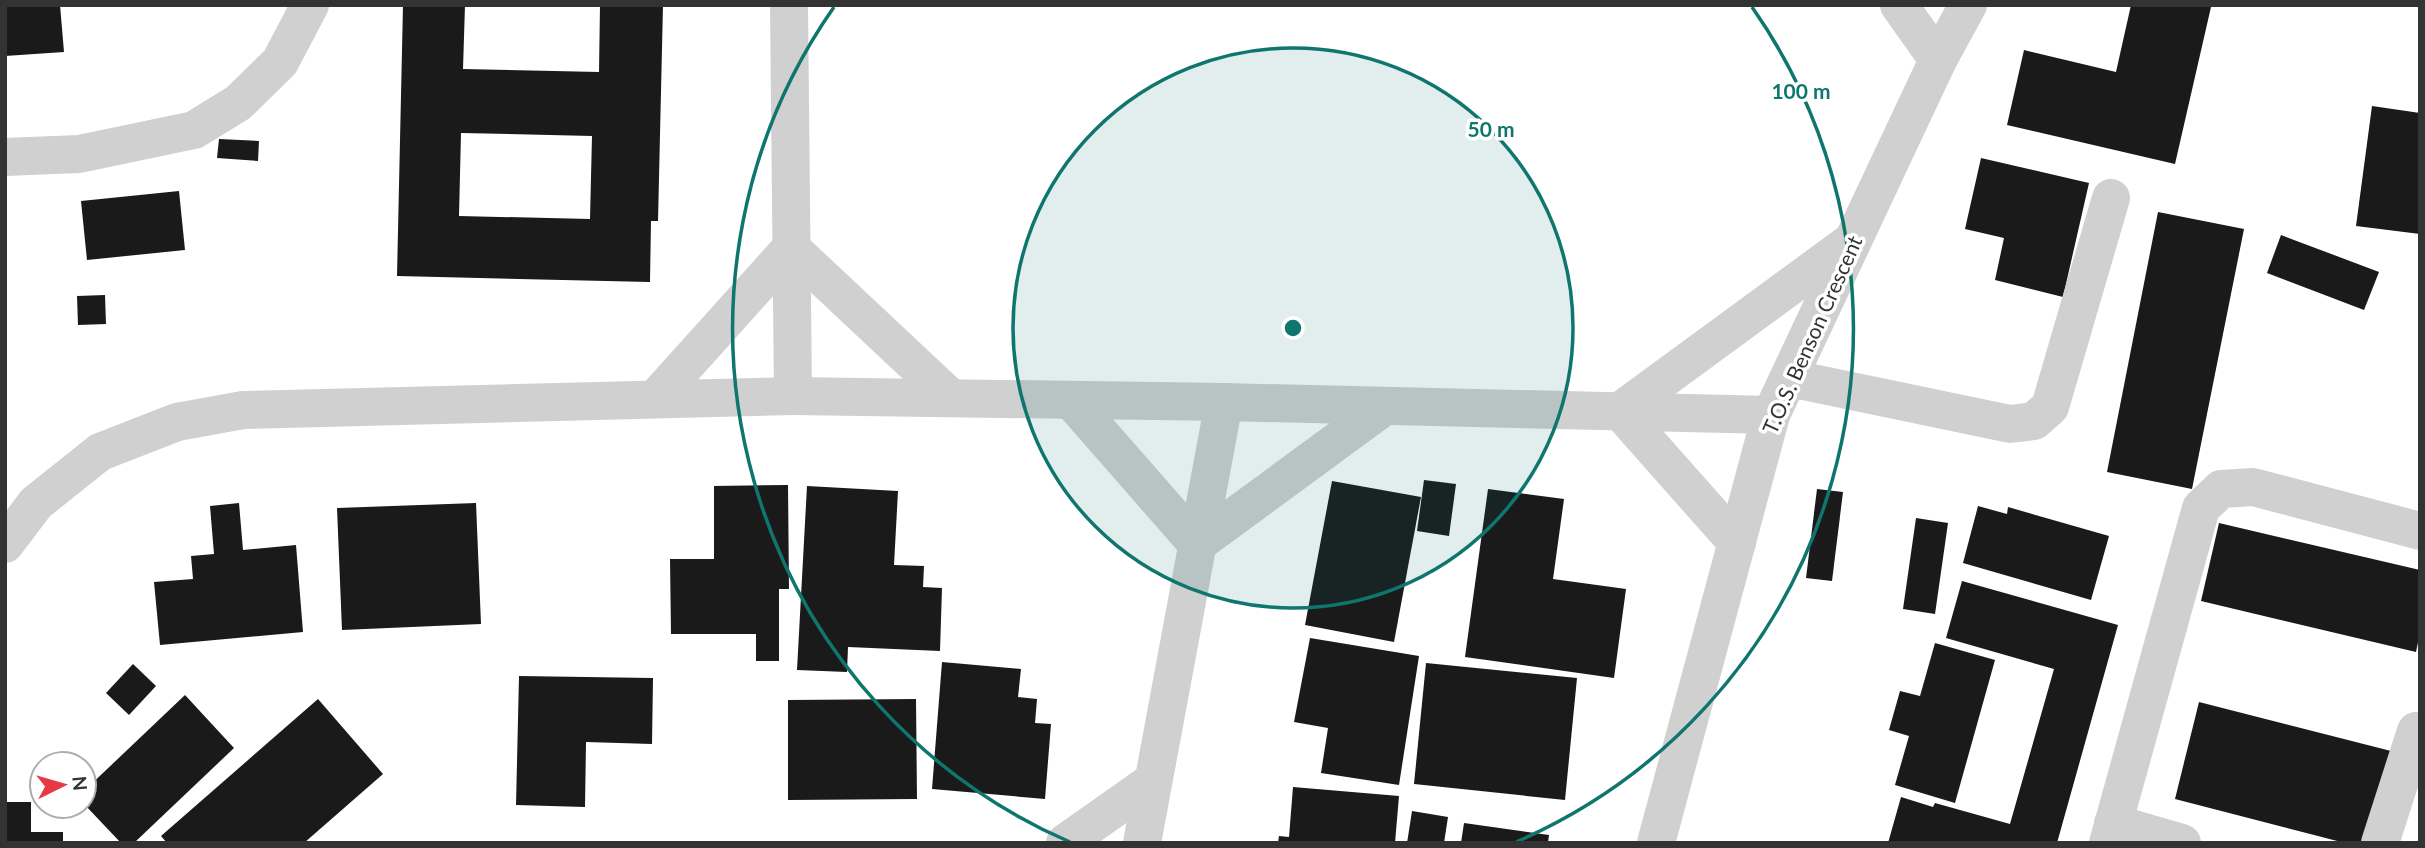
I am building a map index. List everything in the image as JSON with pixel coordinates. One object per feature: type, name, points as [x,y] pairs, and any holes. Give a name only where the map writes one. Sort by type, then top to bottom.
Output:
[{"type":"street","points":[[5,156],[79,153],[194,130],[238,103],[280,62],[310,5]]},
{"type":"street","points":[[789,5],[793,396]]},
{"type":"street","points":[[1899,5],[1938,60]]},
{"type":"street","name":"T.O.S. Benson Crescent","points":[[1662,838],[1772,415],[1938,60],[1968,5]]},
{"type":"street","points":[[1789,378],[2011,424],[2034,421],[2050,407],[2111,198]]},
{"type":"street","points":[[1620,411],[1856,238]]},
{"type":"street","points":[[791,248],[951,398]]},
{"type":"street","points":[[654,399],[791,248]]},
{"type":"street","points":[[5,544],[36,503],[100,452],[177,422],[243,410],[793,396],[1224,402],[1772,415]]},
{"type":"street","points":[[1071,400],[1197,544]]},
{"type":"street","points":[[1142,843],[1224,402]]},
{"type":"street","points":[[1197,544],[1385,406]]},
{"type":"street","points":[[1620,411],[1737,543]]},
{"type":"street","points":[[2182,843],[2111,833],[2201,508],[2221,489],[2253,486],[2420,531]]},
{"type":"street","points":[[2380,843],[2416,731]]},
{"type":"street","points":[[1065,843],[1153,781]]},
{"type":"building","points":[[5,5],[60,5],[64,52],[5,56]]},
{"type":"building","points":[[403,5],[465,5],[463,69],[599,72],[600,5],[663,5],[658,221],[651,221],[650,282],[397,276]],"holes":[[[461,133],[592,136],[590,219],[459,216]]]},
{"type":"building","points":[[2131,5],[2211,7],[2175,164],[2007,125],[2024,50],[2116,72]]},
{"type":"building","points":[[2372,106],[2420,113],[2420,234],[2356,226]]},
{"type":"building","points":[[219,139],[259,141],[258,161],[217,158]]},
{"type":"building","points":[[1981,158],[2089,183],[2063,297],[1995,280],[2004,238],[1965,229]]},
{"type":"building","points":[[179,191],[185,250],[87,260],[81,201]]},
{"type":"building","points":[[2158,212],[2244,229],[2192,489],[2107,472]]},
{"type":"building","points":[[2281,235],[2379,272],[2364,310],[2267,273]]},
{"type":"building","points":[[105,295],[106,324],[78,325],[77,296]]},
{"type":"building","points":[[1424,480],[1456,484],[1449,536],[1417,531]]},
{"type":"building","points":[[1332,481],[1421,497],[1394,642],[1305,625]]},
{"type":"building","points":[[788,485],[789,589],[779,589],[779,661],[756,661],[756,634],[671,634],[670,559],[714,559],[714,486]]},
{"type":"building","points":[[807,486],[898,491],[894,565],[924,566],[923,587],[942,588],[940,651],[848,647],[847,672],[797,670]]},
{"type":"building","points":[[1488,489],[1564,499],[1553,579],[1626,589],[1614,678],[1465,657]]},
{"type":"building","points":[[1817,489],[1843,492],[1832,581],[1806,578]]},
{"type":"building","points":[[239,503],[243,550],[296,545],[303,632],[160,645],[154,582],[193,579],[191,556],[214,554],[210,506]]},
{"type":"building","points":[[476,503],[481,624],[342,630],[337,508]]},
{"type":"building","points":[[1978,506],[2007,514],[2008,507],[2109,536],[2091,600],[1963,563]]},
{"type":"building","points":[[1916,518],[1948,523],[1935,614],[1903,609]]},
{"type":"building","points":[[2219,523],[2420,570],[2420,633],[2416,652],[2201,601]]},
{"type":"building","points":[[1962,581],[2118,625],[2057,843],[1888,843],[1901,797],[1933,807],[1935,803],[2010,824],[2054,669],[1946,638]]},
{"type":"building","points":[[1310,638],[1419,656],[1399,785],[1321,773],[1328,728],[1294,722]]},
{"type":"building","points":[[1935,643],[1995,660],[1955,803],[1895,785],[1909,736],[1889,730],[1900,691],[1920,696]]},
{"type":"building","points":[[942,662],[1021,669],[1018,697],[1037,699],[1035,723],[1051,724],[1045,799],[932,789]]},
{"type":"building","points":[[1426,663],[1577,678],[1565,800],[1414,784]]},
{"type":"building","points":[[133,664],[156,686],[129,715],[106,693]]},
{"type":"building","points":[[519,676],[653,678],[652,744],[586,742],[585,807],[516,805]]},
{"type":"building","points":[[185,695],[234,748],[134,843],[121,843],[98,819],[98,778]]},
{"type":"building","points":[[318,699],[383,774],[304,843],[167,843],[161,836]]},
{"type":"building","points":[[916,699],[917,799],[788,800],[788,700]]},
{"type":"building","points":[[2199,702],[2395,752],[2372,843],[2345,843],[2175,799]]},
{"type":"building","points":[[1293,787],[1399,796],[1395,843],[1278,843],[1279,836],[1289,837]]},
{"type":"building","points":[[5,802],[28,802],[31,832],[63,832],[63,843],[6,843]]},
{"type":"building","points":[[1412,811],[1448,817],[1444,843],[1407,843]]},
{"type":"building","points":[[1464,823],[1549,835],[1548,843],[1461,843]]}]
